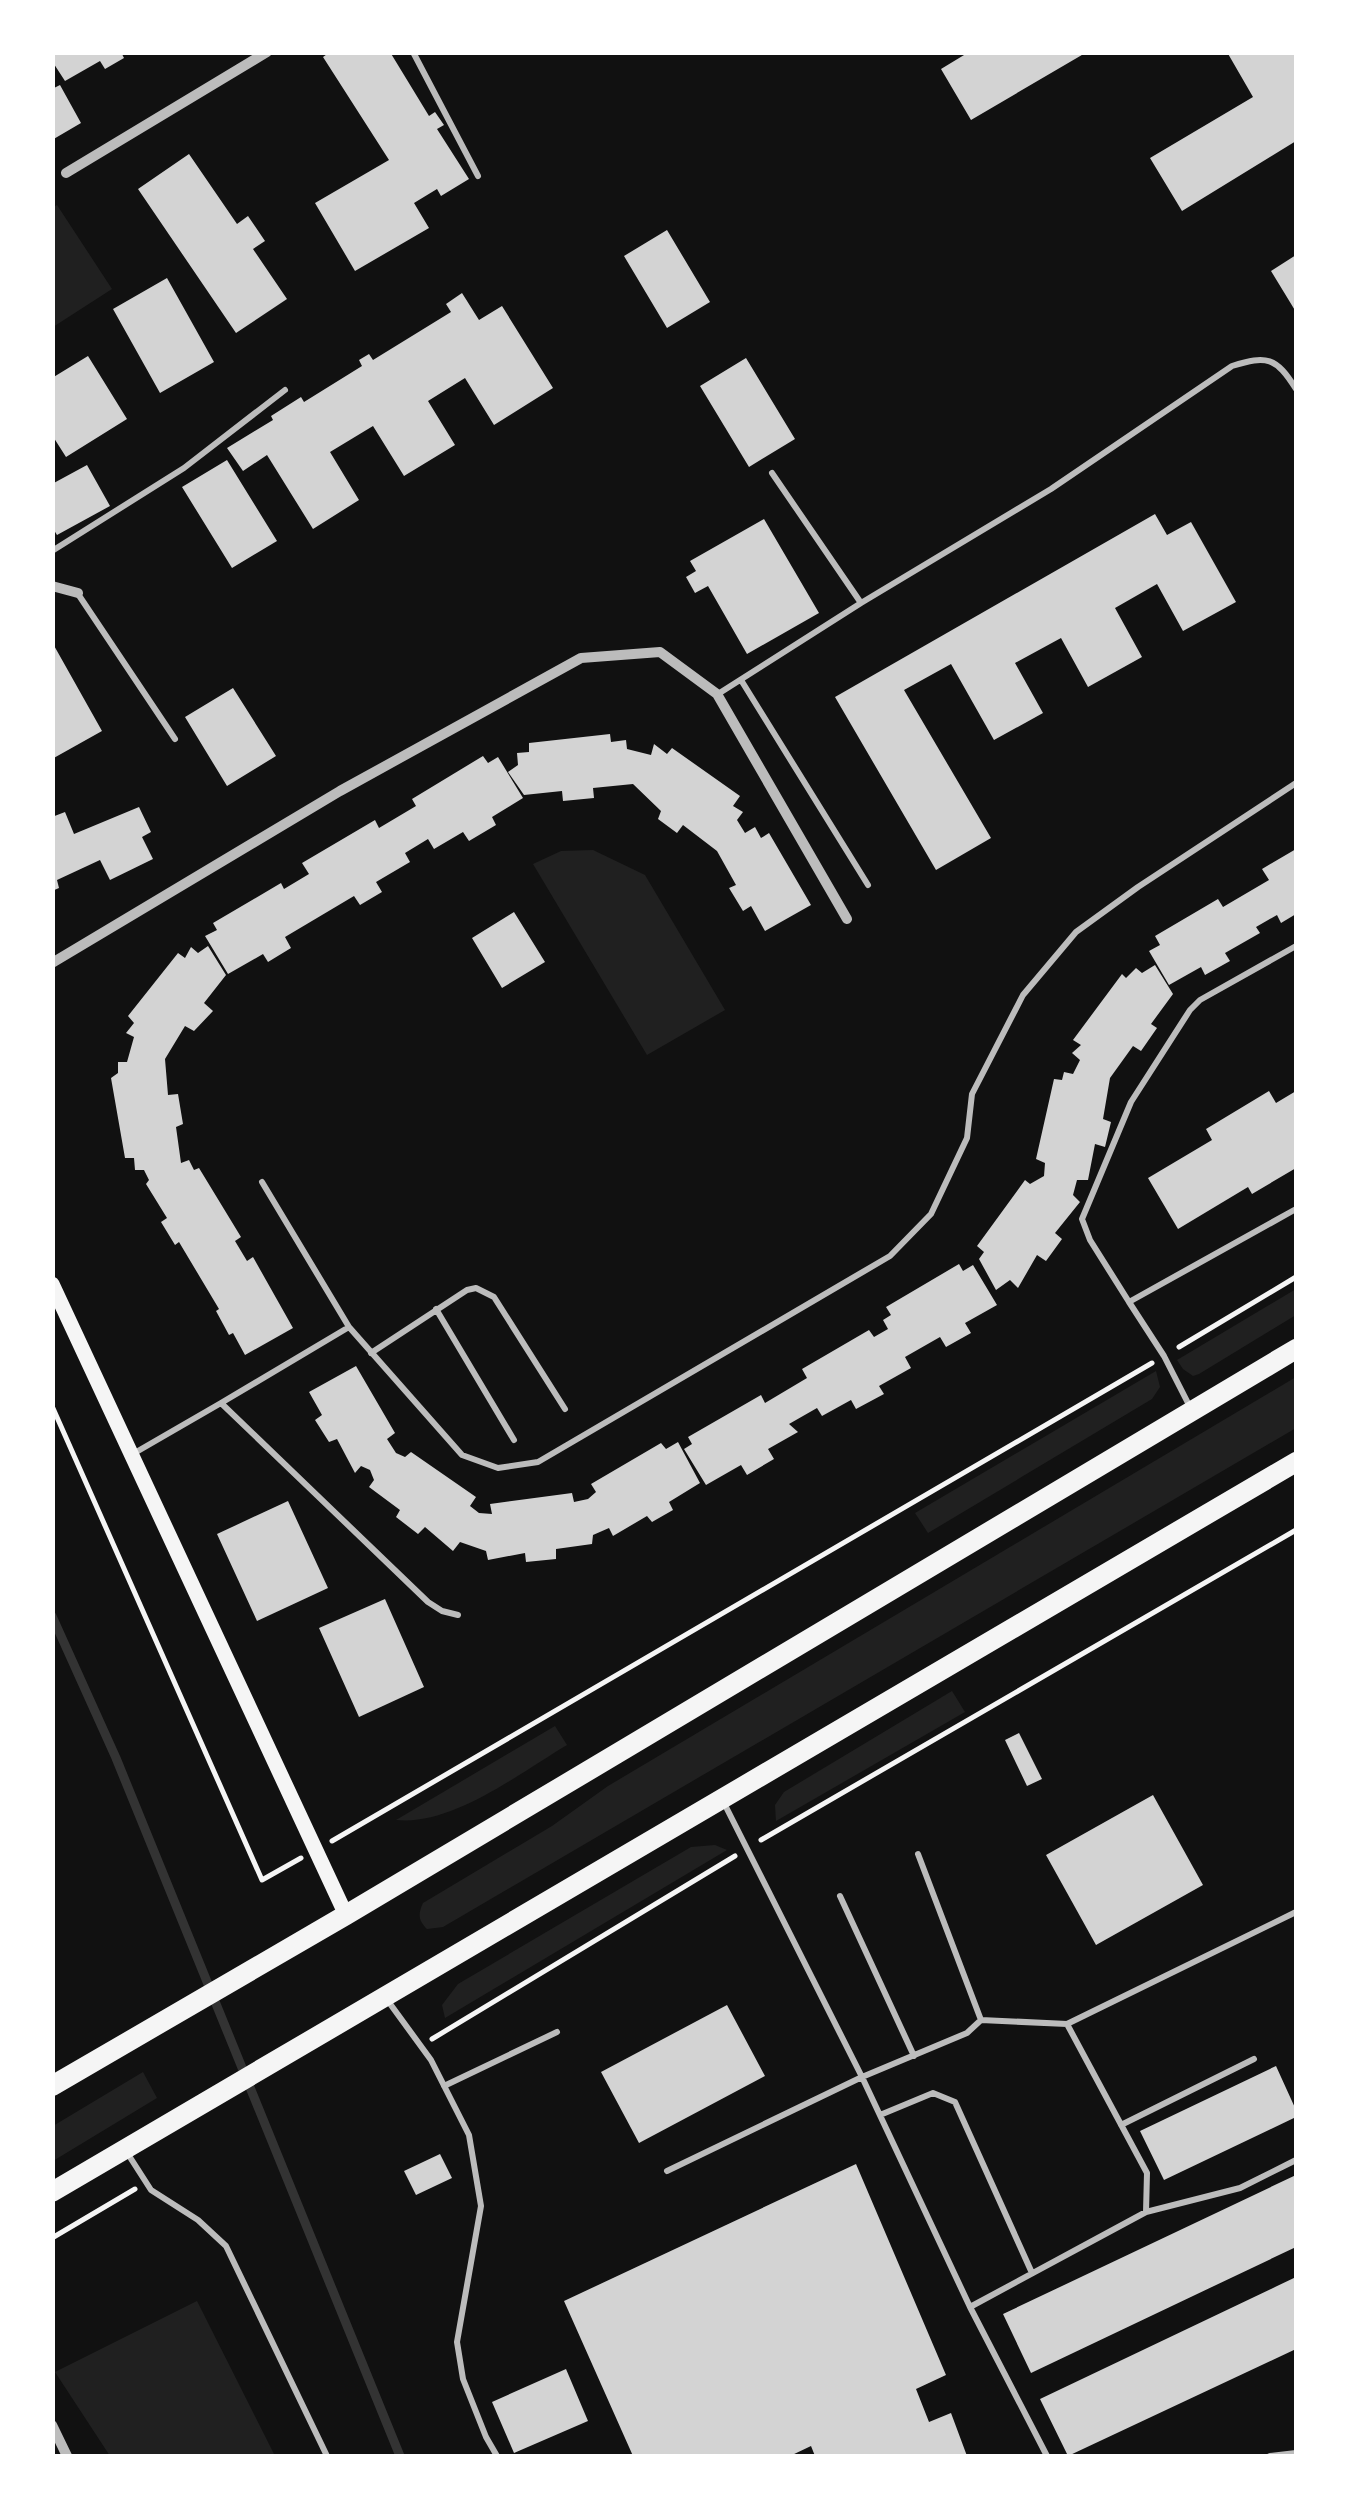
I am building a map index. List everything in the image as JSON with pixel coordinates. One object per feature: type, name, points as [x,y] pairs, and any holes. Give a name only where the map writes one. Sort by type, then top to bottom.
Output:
[{"type":"highway","points":[[52,2086],[346,1916],[1296,1349]]},
{"type":"highway","points":[[52,2192],[1296,1462]]},
{"type":"main road","points":[[52,1284],[346,1916]]},
{"type":"street","points":[[66,172],[266,52]]},
{"type":"street","points":[[52,586],[78,593]]},
{"type":"street","points":[[52,964],[340,791],[581,658],[660,652],[717,694],[847,919]]},
{"type":"street","points":[[52,2425],[67,2456]]},
{"type":"lane","points":[[413,52],[478,176]]},
{"type":"lane","points":[[717,694],[861,602],[1051,489],[1232,366],[1256,358],[1270,360],[1285,371],[1296,389]]},
{"type":"lane","points":[[52,550],[184,468],[284,390]]},
{"type":"lane","points":[[772,473],[861,602]]},
{"type":"lane","points":[[78,593],[175,739]]},
{"type":"lane","points":[[741,680],[868,886]]},
{"type":"lane","points":[[262,1182],[348,1327],[462,1455],[498,1468],[538,1462],[890,1256],[932,1214],[967,1138],[972,1094],[1023,995],[1076,932],[1296,783]]},
{"type":"lane","points":[[1192,1410],[1164,1356],[1090,1240],[1082,1219],[1131,1102],[1190,1010],[1200,1000],[1296,946]]},
{"type":"lane","points":[[1128,1302],[1296,1209]]},
{"type":"lane","points":[[371,1353],[436,1309],[476,1288],[494,1297],[565,1409]]},
{"type":"lane","points":[[436,1309],[514,1440]]},
{"type":"lane","points":[[130,1456],[348,1327]]},
{"type":"lane","points":[[221,1403],[428,1602],[458,1616]]},
{"type":"lane","points":[[723,1800],[862,2076],[970,2307],[1048,2456]]},
{"type":"lane","points":[[918,1854],[981,2020]]},
{"type":"lane","points":[[840,1896],[914,2056]]},
{"type":"lane","points":[[667,2172],[862,2076],[967,2034],[981,2020],[1067,2024],[1296,1912]]},
{"type":"lane","points":[[384,1996],[420,2045],[469,2135],[481,2206],[457,2342],[463,2380],[497,2456]]},
{"type":"lane","points":[[1067,2024],[1147,2174],[1146,2212]]},
{"type":"lane","points":[[444,2086],[557,2032]]},
{"type":"lane","points":[[1121,2126],[1254,2059]]},
{"type":"lane","points":[[880,2116],[933,2092],[955,2102],[1032,2273]]},
{"type":"lane","points":[[124,2149],[151,2190],[198,2220],[226,2246],[326,2456]]},
{"type":"lane","points":[[970,2307],[1146,2212],[1240,2188],[1296,2160]]},
{"type":"lane","points":[[1270,2456],[1296,2453]]},
{"type":"path","points":[[52,1406],[262,1880],[1296,1277]]},
{"type":"path","points":[[420,2045],[747,1849],[1296,1530]]},
{"type":"path","points":[[52,2238],[146,2182]]},
{"type":"shaded area","points":[[57,205],[112,289],[53,327],[52,208]]},
{"type":"shaded area","points":[[593,850],[645,875],[725,1010],[647,1055],[533,864],[561,851]]},
{"type":"shaded area","points":[[1296,1289],[1296,1315],[1199,1374],[1193,1376],[1177,1360]]},
{"type":"shaded area","points":[[1156,1371],[1160,1387],[1152,1399],[928,1533],[915,1513]]},
{"type":"shaded area","points":[[1296,1377],[1296,1428],[443,1927],[427,1929],[422,1923],[423,1903],[552,1826],[608,1786]]},
{"type":"shaded area","points":[[952,1691],[965,1712],[776,1821],[775,1805],[784,1792]]},
{"type":"shaded area","points":[[555,1726],[567,1745],[507,1783],[440,1815],[396,1820]]},
{"type":"shaded area","points":[[715,1845],[727,1850],[445,2018],[442,2005],[458,1984],[691,1847]]},
{"type":"shaded area","points":[[143,2072],[157,2098],[53,2161],[53,2126]]},
{"type":"shaded area","points":[[197,2301],[275,2456],[110,2456],[55,2372]]},
{"type":"building","points":[[52,52],[121,52],[124,58],[105,69],[100,61],[65,81],[52,61]]},
{"type":"building","points":[[330,52],[390,52],[429,116],[435,112],[444,125],[437,129],[469,179],[441,196],[437,189],[414,203],[429,228],[355,271],[315,203],[389,160],[323,57]]},
{"type":"building","points":[[969,52],[1087,52],[971,120],[941,69]]},
{"type":"building","points":[[1227,52],[1296,52],[1296,141],[1182,211],[1150,158],[1253,97]]},
{"type":"building","points":[[60,85],[81,123],[52,140],[52,89]]},
{"type":"building","points":[[189,154],[237,224],[248,216],[265,241],[253,249],[287,299],[236,333],[138,189]]},
{"type":"building","points":[[667,230],[710,302],[667,328],[624,256]]},
{"type":"building","points":[[1296,255],[1296,312],[1271,271]]},
{"type":"building","points":[[167,278],[214,362],[160,393],[113,309]]},
{"type":"building","points":[[462,293],[479,320],[502,306],[553,388],[494,425],[465,378],[428,401],[455,445],[404,476],[373,426],[330,452],[359,500],[313,529],[267,455],[243,471],[227,448],[273,420],[271,416],[301,397],[304,402],[362,366],[359,360],[369,354],[373,360],[451,312],[446,304]]},
{"type":"building","points":[[88,356],[127,419],[66,457],[52,435],[52,378]]},
{"type":"building","points":[[746,358],[795,439],[749,467],[700,386]]},
{"type":"building","points":[[227,460],[277,541],[232,568],[182,487]]},
{"type":"building","points":[[87,465],[110,506],[57,535],[52,527],[52,484]]},
{"type":"building","points":[[1155,514],[1167,535],[1191,522],[1236,602],[1183,631],[1157,584],[1115,608],[1142,657],[1088,687],[1061,638],[1015,663],[1043,713],[994,740],[951,664],[904,690],[991,838],[936,870],[835,697]]},
{"type":"building","points":[[764,519],[819,613],[747,654],[708,586],[695,593],[686,577],[696,571],[690,561]]},
{"type":"building","points":[[52,642],[102,731],[52,759]]},
{"type":"building","points":[[233,688],[276,756],[227,786],[185,717]]},
{"type":"building","points":[[610,734],[611,742],[626,740],[627,749],[651,755],[654,744],[667,754],[672,748],[740,796],[733,806],[743,812],[737,820],[745,833],[755,827],[761,838],[769,833],[811,905],[765,931],[751,906],[743,911],[729,888],[736,885],[717,851],[683,825],[677,833],[658,819],[661,811],[633,784],[593,788],[594,798],[563,801],[562,791],[524,795],[508,772],[518,765],[517,753],[529,752],[529,743]]},
{"type":"building","points":[[483,756],[488,763],[498,757],[523,798],[492,817],[496,825],[469,841],[463,832],[434,849],[428,839],[405,853],[410,862],[376,882],[382,892],[360,905],[354,896],[285,937],[291,948],[268,962],[263,954],[228,974],[205,936],[217,930],[213,923],[281,883],[284,889],[309,874],[302,863],[375,820],[379,828],[416,806],[412,799]]},
{"type":"building","points":[[139,807],[151,832],[142,837],[153,859],[110,880],[100,860],[57,880],[59,888],[52,891],[52,817],[65,812],[74,834]]},
{"type":"building","points":[[1296,849],[1296,914],[1281,923],[1277,915],[1256,927],[1260,933],[1225,953],[1230,961],[1205,975],[1201,967],[1169,985],[1149,951],[1160,945],[1155,936],[1218,899],[1223,907],[1269,880],[1262,869]]},
{"type":"building","points":[[514,912],[545,962],[502,988],[472,938]]},
{"type":"building","points":[[208,946],[226,975],[204,1003],[213,1011],[194,1031],[185,1026],[165,1059],[168,1095],[178,1094],[183,1124],[176,1127],[181,1163],[189,1160],[194,1170],[199,1168],[241,1237],[235,1241],[247,1261],[253,1257],[293,1328],[245,1355],[233,1333],[229,1335],[216,1311],[219,1309],[179,1242],[175,1245],[161,1222],[167,1218],[146,1184],[149,1180],[144,1170],[135,1170],[134,1158],[125,1158],[111,1078],[118,1073],[118,1062],[127,1062],[134,1037],[126,1033],[134,1023],[128,1016],[178,953],[185,958],[191,947],[198,953]]},
{"type":"building","points":[[1155,965],[1173,994],[1151,1024],[1157,1028],[1141,1051],[1133,1046],[1110,1078],[1103,1119],[1111,1122],[1105,1147],[1095,1144],[1088,1180],[1077,1180],[1073,1195],[1080,1202],[1055,1233],[1062,1239],[1046,1261],[1037,1255],[1018,1288],[1010,1280],[996,1290],[979,1259],[984,1252],[977,1246],[1025,1180],[1030,1184],[1044,1176],[1045,1163],[1036,1159],[1054,1079],[1062,1080],[1064,1072],[1073,1074],[1080,1060],[1072,1053],[1081,1045],[1073,1040],[1122,974],[1126,978],[1136,968],[1142,973]]},
{"type":"building","points":[[1269,1091],[1276,1103],[1296,1091],[1296,1168],[1252,1194],[1248,1187],[1178,1229],[1148,1178],[1212,1140],[1206,1129]]},
{"type":"building","points":[[959,1264],[963,1271],[973,1265],[997,1305],[965,1323],[971,1333],[946,1347],[940,1337],[905,1357],[911,1368],[879,1386],[884,1394],[856,1409],[851,1400],[822,1416],[817,1408],[789,1424],[798,1432],[768,1449],[774,1459],[747,1475],[741,1465],[706,1485],[684,1449],[692,1444],[688,1437],[761,1395],[765,1403],[807,1378],[802,1369],[869,1330],[874,1337],[888,1329],[883,1320],[891,1315],[886,1307]]},
{"type":"building","points":[[356,1366],[395,1433],[387,1439],[396,1453],[405,1457],[411,1452],[476,1497],[470,1506],[479,1513],[492,1514],[490,1504],[572,1493],[574,1502],[588,1499],[596,1492],[591,1484],[661,1443],[666,1449],[678,1442],[700,1483],[669,1502],[673,1510],[652,1522],[647,1516],[613,1536],[609,1528],[593,1535],[592,1544],[556,1549],[556,1559],[526,1562],[525,1553],[488,1560],[486,1551],[460,1542],[453,1551],[425,1527],[418,1534],[396,1517],[400,1510],[369,1487],[374,1480],[370,1470],[361,1466],[355,1473],[337,1439],[329,1442],[315,1420],[322,1415],[309,1392]]},
{"type":"building","points":[[288,1501],[328,1588],[257,1621],[217,1534]]},
{"type":"building","points":[[385,1599],[424,1687],[359,1717],[319,1628]]},
{"type":"building","points":[[1019,1733],[1042,1779],[1027,1786],[1005,1740]]},
{"type":"building","points":[[1153,1795],[1203,1885],[1096,1945],[1046,1855]]},
{"type":"building","points":[[727,2005],[765,2076],[639,2143],[601,2072]]},
{"type":"building","points":[[1276,2066],[1296,2117],[1164,2180],[1140,2131]]},
{"type":"building","points":[[440,2154],[452,2178],[416,2195],[404,2171]]},
{"type":"building","points":[[856,2164],[946,2375],[916,2389],[929,2422],[951,2413],[967,2456],[815,2456],[811,2446],[790,2456],[633,2456],[564,2301]]},
{"type":"building","points":[[1296,2175],[1296,2247],[1031,2373],[1003,2314]]},
{"type":"building","points":[[1296,2277],[1296,2349],[1068,2456],[1040,2399]]},
{"type":"building","points":[[566,2369],[588,2421],[514,2453],[492,2402]]},
{"type":"waterway","points":[[52,1616],[116,1758],[400,2456]]}]
